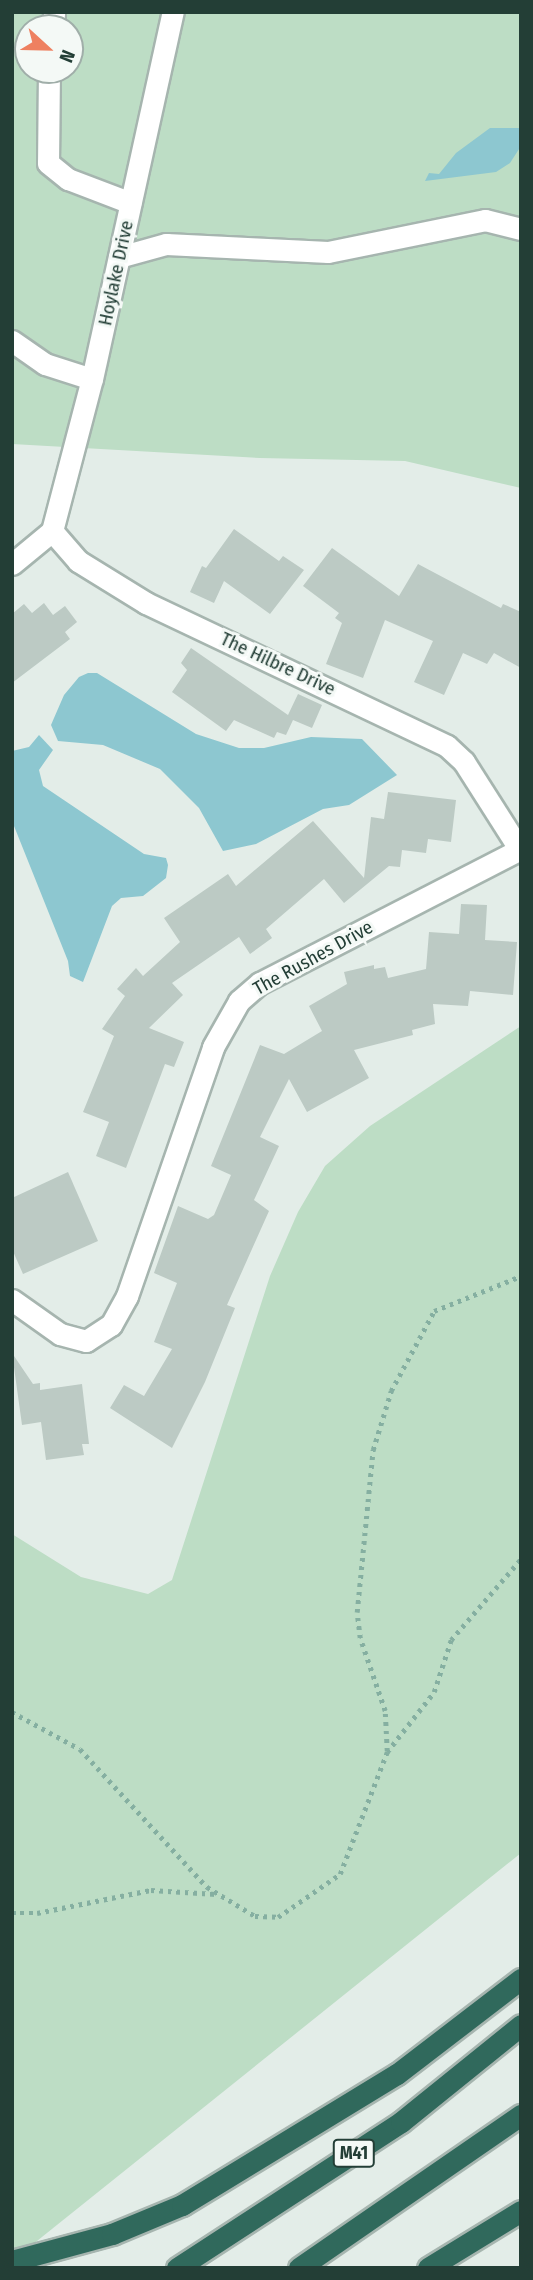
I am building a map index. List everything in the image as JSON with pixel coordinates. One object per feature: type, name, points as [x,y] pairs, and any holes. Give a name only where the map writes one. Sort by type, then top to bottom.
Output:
[{"type":"highway","points":[[12,2261],[112,2234],[182,2205],[397,2074],[521,1979]]},
{"type":"highway","name":"M41","points":[[177,2268],[401,2122],[521,2025]]},
{"type":"highway","points":[[299,2268],[521,2115]]},
{"type":"highway","points":[[428,2268],[521,2211]]},
{"type":"street","name":"Hoylake Drive","points":[[52,531],[92,379],[173,12]]},
{"type":"street","points":[[49,84],[48,163],[68,178],[131,203]]},
{"type":"street","points":[[119,257],[166,244],[241,251],[339,251],[485,220],[521,229]]},
{"type":"street","points":[[12,341],[45,364],[92,379]]},
{"type":"street","points":[[12,564],[52,531]]},
{"type":"street","name":"The Hilbre Drive","points":[[52,531],[78,561],[146,603],[438,739],[464,762],[521,849]]},
{"type":"street","name":"The Rushes Drive","points":[[12,1300],[60,1334],[86,1341],[111,1325],[127,1296],[213,1047],[239,1001],[260,983],[521,849]]},
{"type":"path","points":[[387,1752],[384,1711],[360,1638],[357,1612],[373,1450],[391,1391],[434,1311],[521,1276]]},
{"type":"path","points":[[12,1712],[80,1749],[180,1861],[220,1894],[263,1919],[278,1917],[326,1886],[347,1861],[387,1752],[434,1692],[444,1656],[459,1629],[521,1559]]},
{"type":"path","points":[[12,1913],[37,1913],[152,1890],[220,1894]]},
{"type":"green space","points":[[12,12],[521,12],[521,488],[405,461],[260,458],[12,444]]},
{"type":"green space","points":[[521,1026],[521,1853],[12,2261],[12,1534],[81,1577],[148,1594],[172,1580],[270,1276],[298,1212],[325,1166],[370,1126]]},
{"type":"water","points":[[490,128],[521,128],[521,146],[510,163],[496,172],[425,181],[429,173],[439,174],[456,153]]},
{"type":"water","points":[[97,673],[196,734],[239,748],[264,748],[311,737],[362,739],[397,775],[349,805],[323,809],[256,844],[223,851],[199,808],[160,769],[103,745],[58,741],[51,725],[64,695],[79,677]]},
{"type":"water","points":[[39,735],[53,750],[39,770],[43,786],[144,854],[166,858],[168,865],[166,878],[143,896],[121,898],[112,906],[83,982],[70,976],[68,961],[12,821],[12,751],[29,747]]},
{"type":"building","points":[[234,529],[279,561],[283,556],[304,570],[270,614],[224,581],[214,603],[190,592],[202,566],[206,568]]},
{"type":"building","points":[[332,548],[399,596],[418,564],[501,608],[503,604],[521,612],[521,668],[494,653],[487,664],[463,653],[444,695],[414,682],[433,641],[385,620],[363,678],[326,664],[342,623],[335,618],[339,613],[303,586]]},
{"type":"building","points":[[44,603],[53,615],[65,606],[77,622],[65,632],[70,639],[12,683],[12,614],[24,604],[32,613]]},
{"type":"building","points":[[191,648],[288,715],[298,694],[322,705],[312,728],[293,720],[286,735],[277,732],[274,738],[234,720],[226,731],[172,692],[187,670],[181,663]]},
{"type":"building","points":[[388,792],[456,800],[451,842],[428,839],[426,853],[402,850],[400,867],[389,866],[344,903],[324,879],[266,929],[272,938],[250,954],[239,937],[172,983],[183,995],[149,1028],[184,1042],[174,1067],[165,1064],[126,1168],[96,1156],[109,1122],[83,1112],[114,1036],[102,1029],[125,996],[117,989],[136,968],[143,976],[180,942],[164,918],[228,874],[236,886],[313,821],[364,878],[371,817],[384,819]]},
{"type":"building","points":[[461,904],[487,905],[485,940],[517,942],[513,995],[470,991],[468,1006],[433,1004],[435,1024],[412,1030],[413,1035],[354,1050],[369,1078],[307,1112],[289,1079],[260,1137],[279,1146],[254,1200],[269,1211],[227,1305],[235,1308],[205,1382],[172,1448],[110,1408],[124,1385],[144,1396],[172,1349],[154,1342],[177,1283],[154,1273],[178,1206],[208,1219],[214,1215],[231,1175],[211,1166],[260,1045],[284,1054],[322,1031],[309,1006],[347,984],[344,972],[374,965],[374,969],[385,967],[388,978],[426,969],[429,932],[459,934]]},
{"type":"building","points":[[68,1172],[98,1241],[23,1274],[12,1249],[12,1198]]},
{"type":"building","points":[[12,1353],[33,1384],[40,1383],[40,1390],[82,1384],[89,1444],[82,1444],[84,1455],[46,1460],[41,1422],[22,1425]]}]
